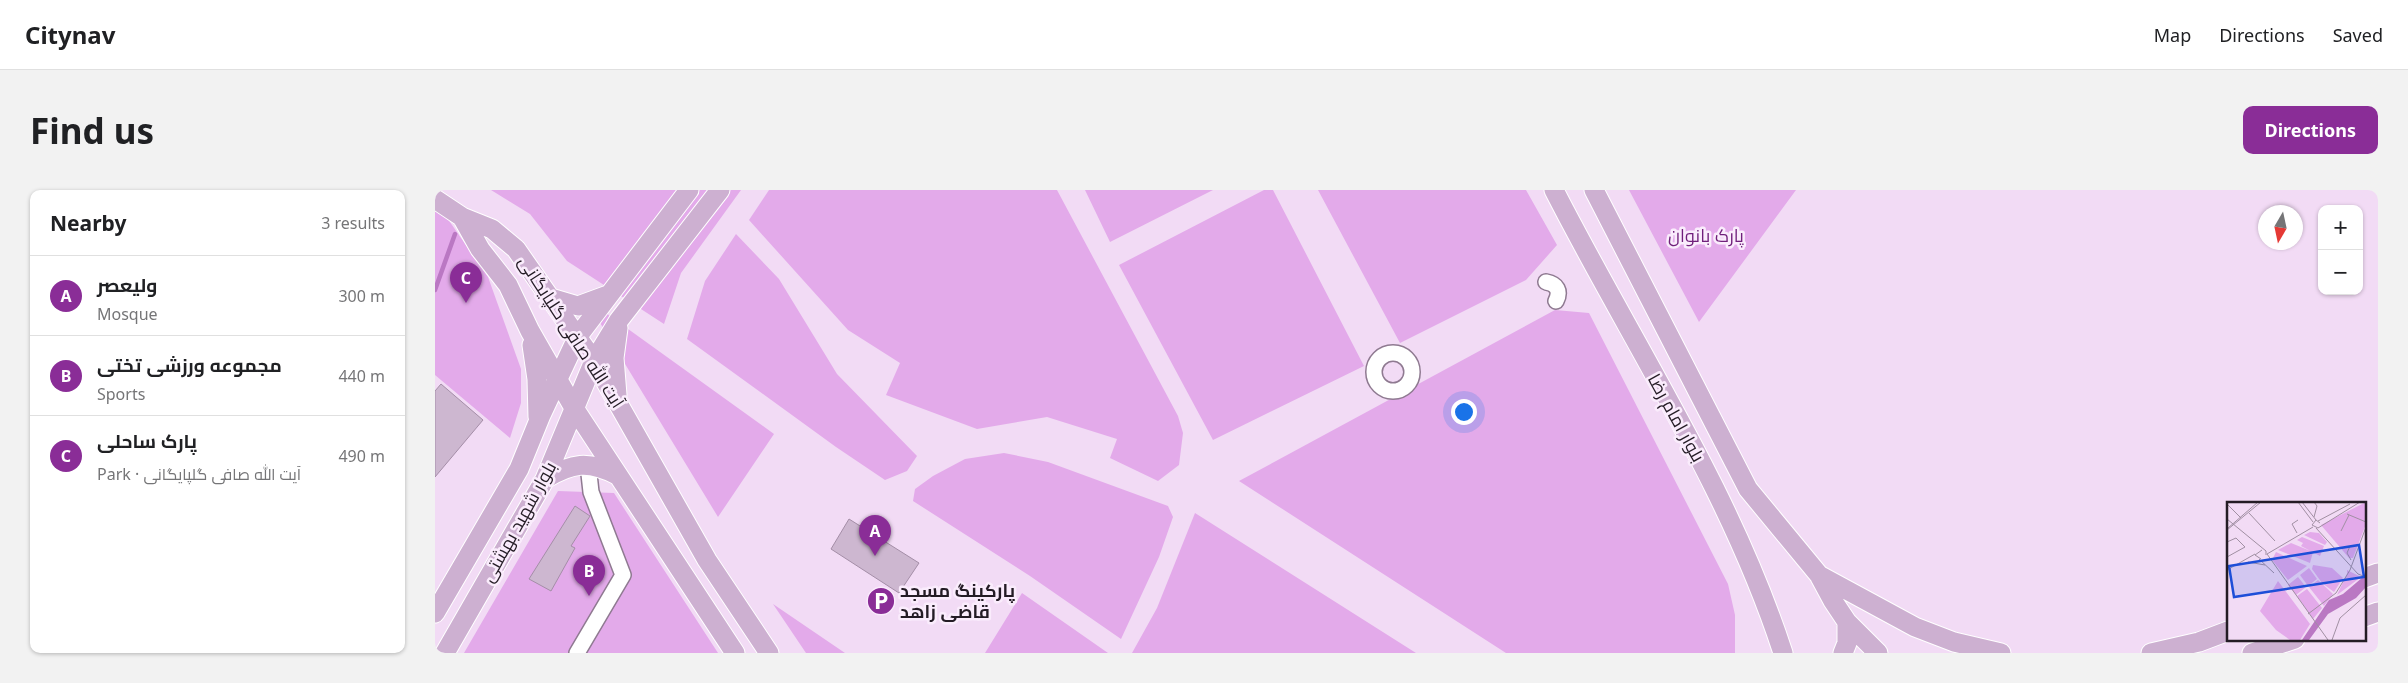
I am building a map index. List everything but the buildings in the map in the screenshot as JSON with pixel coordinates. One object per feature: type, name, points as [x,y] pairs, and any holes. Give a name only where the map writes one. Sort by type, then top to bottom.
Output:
[{"type":"main road","name":"بلوار شهید بهشتی","points":[[435,613],[519,469],[538,421],[578,336],[689,190]]},
{"type":"main road","name":"بلوار شهید بهشتی","points":[[445,653],[545,479],[594,361],[619,320],[720,190]]},
{"type":"main road","name":"بلوار امام رضا","points":[[1554,190],[1717,493],[1759,587],[1780,648]]},
{"type":"main road","name":"بلوار امام رضا","points":[[1594,190],[1748,489],[1819,575]]},
{"type":"main road","points":[[435,199],[462,217]]},
{"type":"main road","name":"آیت الله صافی گلپایگانی","points":[[462,217],[492,230],[516,248],[578,336],[618,401],[718,576],[769,653]]},
{"type":"main road","name":"آیت الله صافی گلپایگانی","points":[[462,217],[480,249],[508,285],[530,331],[574,408],[735,653]]},
{"type":"main road","points":[[551,298],[578,306],[608,295]]},
{"type":"main road","points":[[618,401],[614,358],[619,320]]},
{"type":"main road","points":[[530,331],[537,379],[538,421]]},
{"type":"main road","points":[[545,479],[576,465],[600,466],[617,475]]},
{"type":"main road","points":[[2365,578],[2378,573]]},
{"type":"main road","points":[[1819,575],[1847,622],[1878,653]]},
{"type":"main road","points":[[1819,575],[1915,627],[1954,642],[2001,653]]},
{"type":"main road","points":[[694,592],[718,576]]},
{"type":"main road","points":[[2365,617],[2378,612]]},
{"type":"main road","points":[[1843,653],[1847,643],[1847,622]]},
{"type":"main road","points":[[2151,653],[2199,642],[2227,630]]},
{"type":"main road","points":[[2252,653],[2292,640]]},
{"type":"street","points":[[1546,282],[1553,283],[1558,288],[1559,295],[1556,301]]},
{"type":"street","points":[[577,653],[623,575],[591,492],[588,465]]},
{"type":"green space","points":[[491,190],[741,190],[681,273],[664,324],[567,261],[530,214]]},
{"type":"green space","points":[[769,190],[1057,190],[1178,416],[1183,433],[1179,465],[1158,481],[1110,458],[1117,439],[1047,417],[977,429],[886,395],[900,363],[848,330],[749,220]]},
{"type":"green space","points":[[1085,190],[1213,190],[1110,242]]},
{"type":"green space","points":[[1264,190],[1273,190],[1364,366],[1213,440],[1119,265]]},
{"type":"green space","points":[[1318,190],[1526,190],[1557,245],[1526,280],[1400,343]]},
{"type":"green space","name":"پارک بانوان","points":[[1629,190],[1796,190],[1699,322]]},
{"type":"green space","points":[[435,207],[443,212],[488,277],[521,369],[521,403],[510,438],[435,375]]},
{"type":"green space","points":[[736,234],[779,279],[837,374],[917,456],[907,471],[885,480],[836,447],[687,339],[705,281]]},
{"type":"green space","points":[[585,298],[774,434],[718,517]]},
{"type":"green space","points":[[1555,310],[1589,313],[1728,584],[1735,615],[1735,653],[1506,653],[1239,481]]},
{"type":"green space","points":[[1004,453],[1048,462],[1168,506],[1173,517],[1159,557],[1121,639],[1030,576],[913,501],[915,489],[933,476],[965,459]]},
{"type":"green space","points":[[558,491],[614,493],[718,653],[464,653]]},
{"type":"green space","points":[[1195,513],[1416,653],[1132,653],[1157,608]]},
{"type":"green space","points":[[1022,593],[1108,653],[985,653]]},
{"type":"green space","points":[[773,604],[845,653],[806,653]]},
{"type":"waterway","points":[[435,290],[455,234]]},
{"type":"place","name":"پارک ساحلی","points":[[466,303]]},
{"type":"place","name":"ولیعصر","points":[[875,556]]},
{"type":"place","name":"مجموعه ورزشی تختی","points":[[589,596]]},
{"type":"place","name":"پارکینگ مسجد قاضی زاهد","points":[[881,601]]}]
